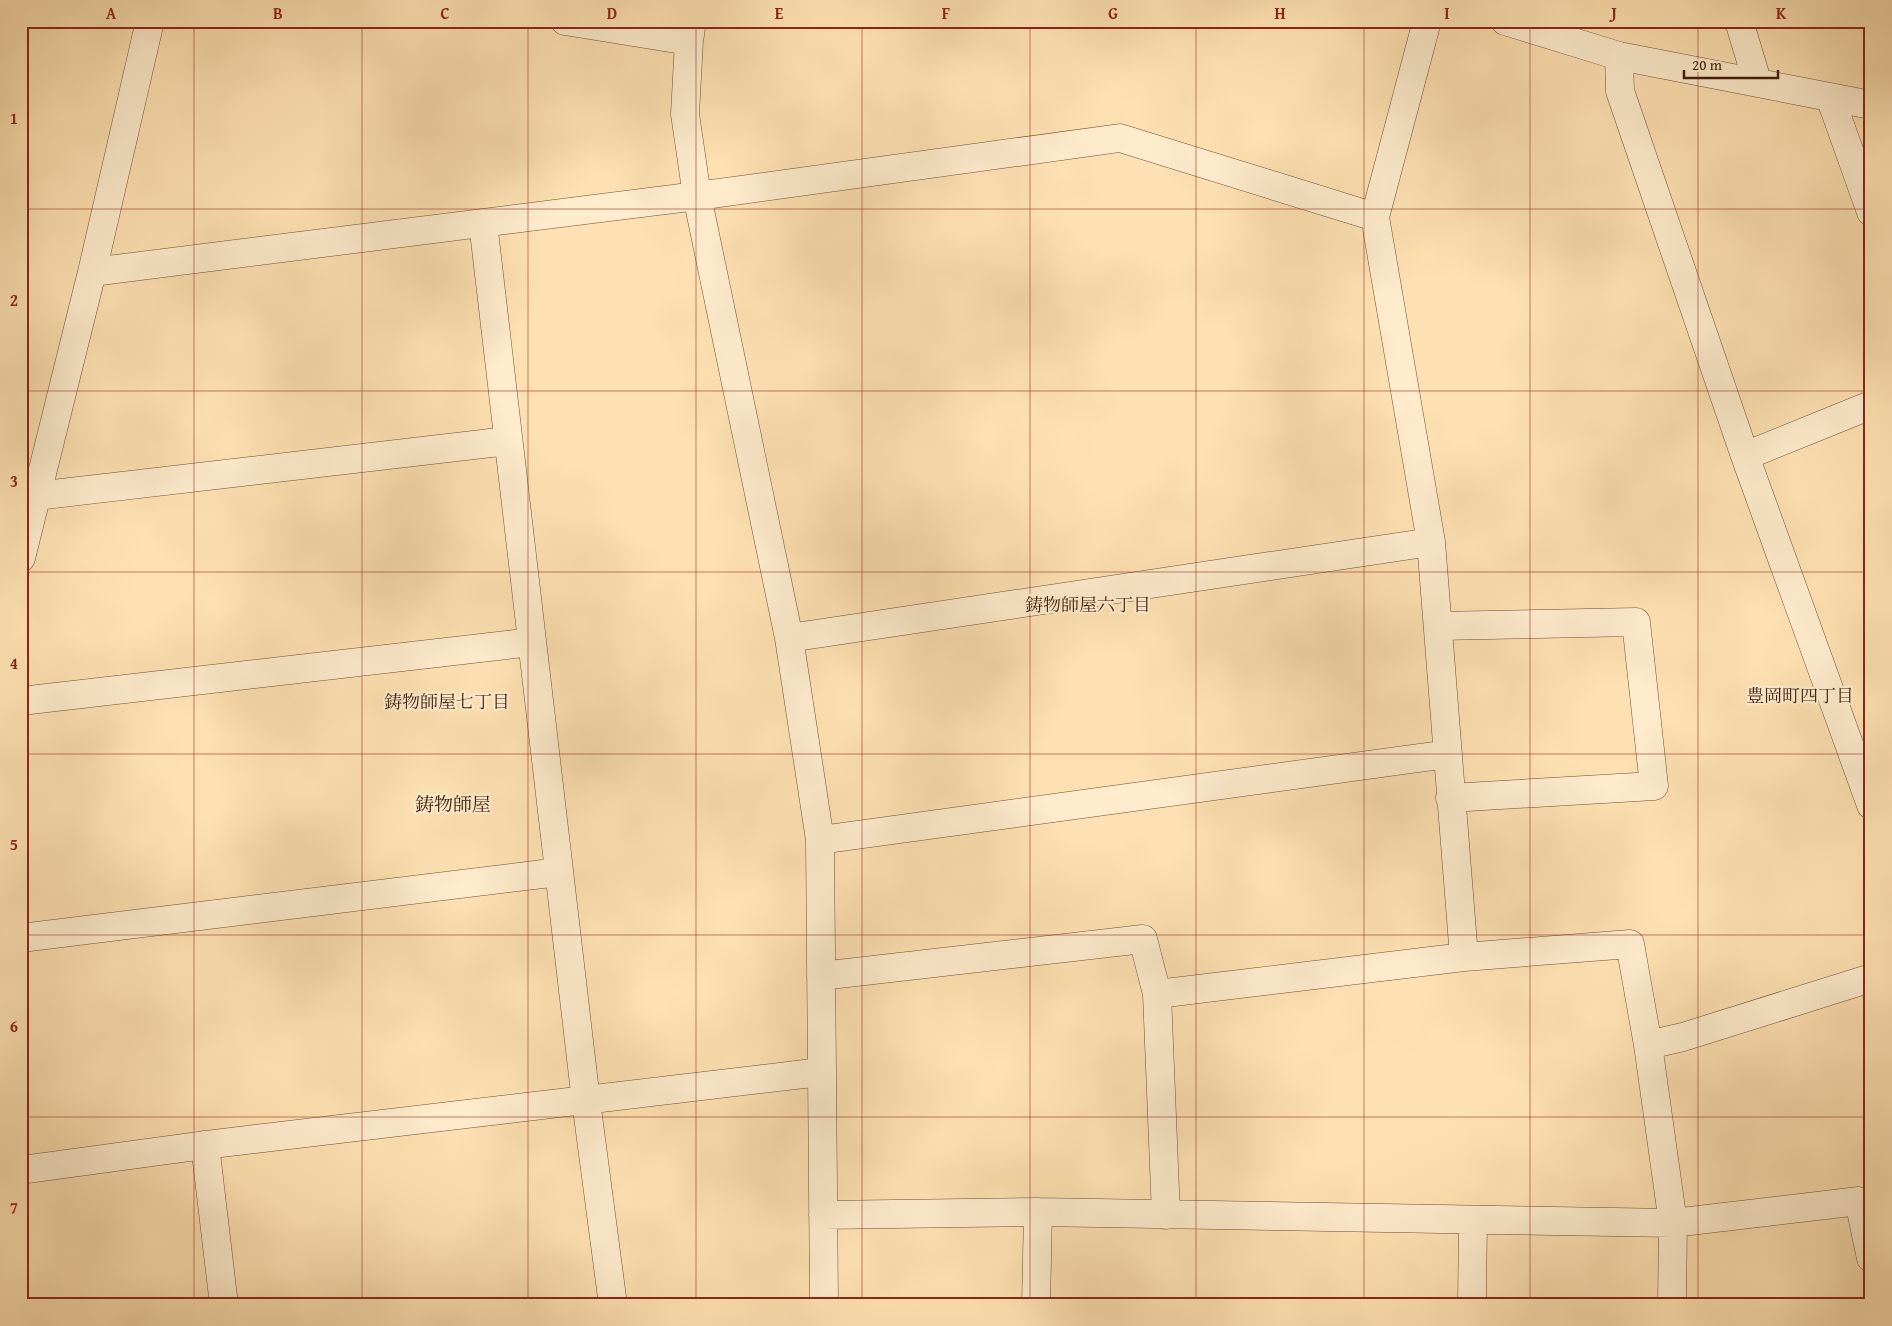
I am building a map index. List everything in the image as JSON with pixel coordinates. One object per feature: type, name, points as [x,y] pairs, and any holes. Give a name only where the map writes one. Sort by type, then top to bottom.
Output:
[{"type":"street","points":[[21,558],[28,494],[92,272],[150,21]]},
{"type":"street","points":[[564,21],[691,31],[685,114],[697,196],[789,638],[820,840],[824,1305]]},
{"type":"street","points":[[1427,21],[1375,217],[1431,542],[1464,957]]},
{"type":"street","points":[[1504,21],[1619,56],[1757,81],[1830,98],[1871,105]]},
{"type":"street","points":[[1739,21],[1757,81]]},
{"type":"street","points":[[1619,56],[1620,90],[1745,456],[1871,805]]},
{"type":"street","points":[[1830,98],[1871,212]]},
{"type":"street","points":[[92,272],[697,196],[1120,138],[1375,217]]},
{"type":"street","points":[[483,223],[586,1101],[613,1305]]},
{"type":"street","points":[[1745,456],[1871,406]]},
{"type":"street","points":[[28,494],[508,441]]},
{"type":"street","points":[[789,638],[1431,542]]},
{"type":"street","points":[[1438,626],[1636,622],[1654,786],[1450,798]]},
{"type":"street","points":[[21,701],[532,642]]},
{"type":"street","points":[[820,840],[1448,754]]},
{"type":"street","points":[[21,938],[559,872]]},
{"type":"street","points":[[821,976],[1143,939],[1157,994],[1166,1215]]},
{"type":"street","points":[[1157,994],[1464,957],[1630,944],[1648,1045],[1673,1222],[1672,1305]]},
{"type":"street","points":[[1648,1045],[1683,1037],[1871,978]]},
{"type":"street","points":[[21,1170],[204,1145],[821,1072]]},
{"type":"street","points":[[204,1145],[224,1305]]},
{"type":"street","points":[[823,1215],[1038,1212],[1673,1222],[1859,1200],[1871,1258]]},
{"type":"street","points":[[1036,1305],[1038,1212]]},
{"type":"street","points":[[1472,1220],[1472,1305]]},
{"type":"district","name":"鋳物師屋六丁目","points":[[1088,605]]},
{"type":"district","name":"豊岡町四丁目","points":[[1800,696]]},
{"type":"district","name":"鋳物師屋七丁目","points":[[447,702]]},
{"type":"district","name":"鋳物師屋","points":[[453,804]]}]
